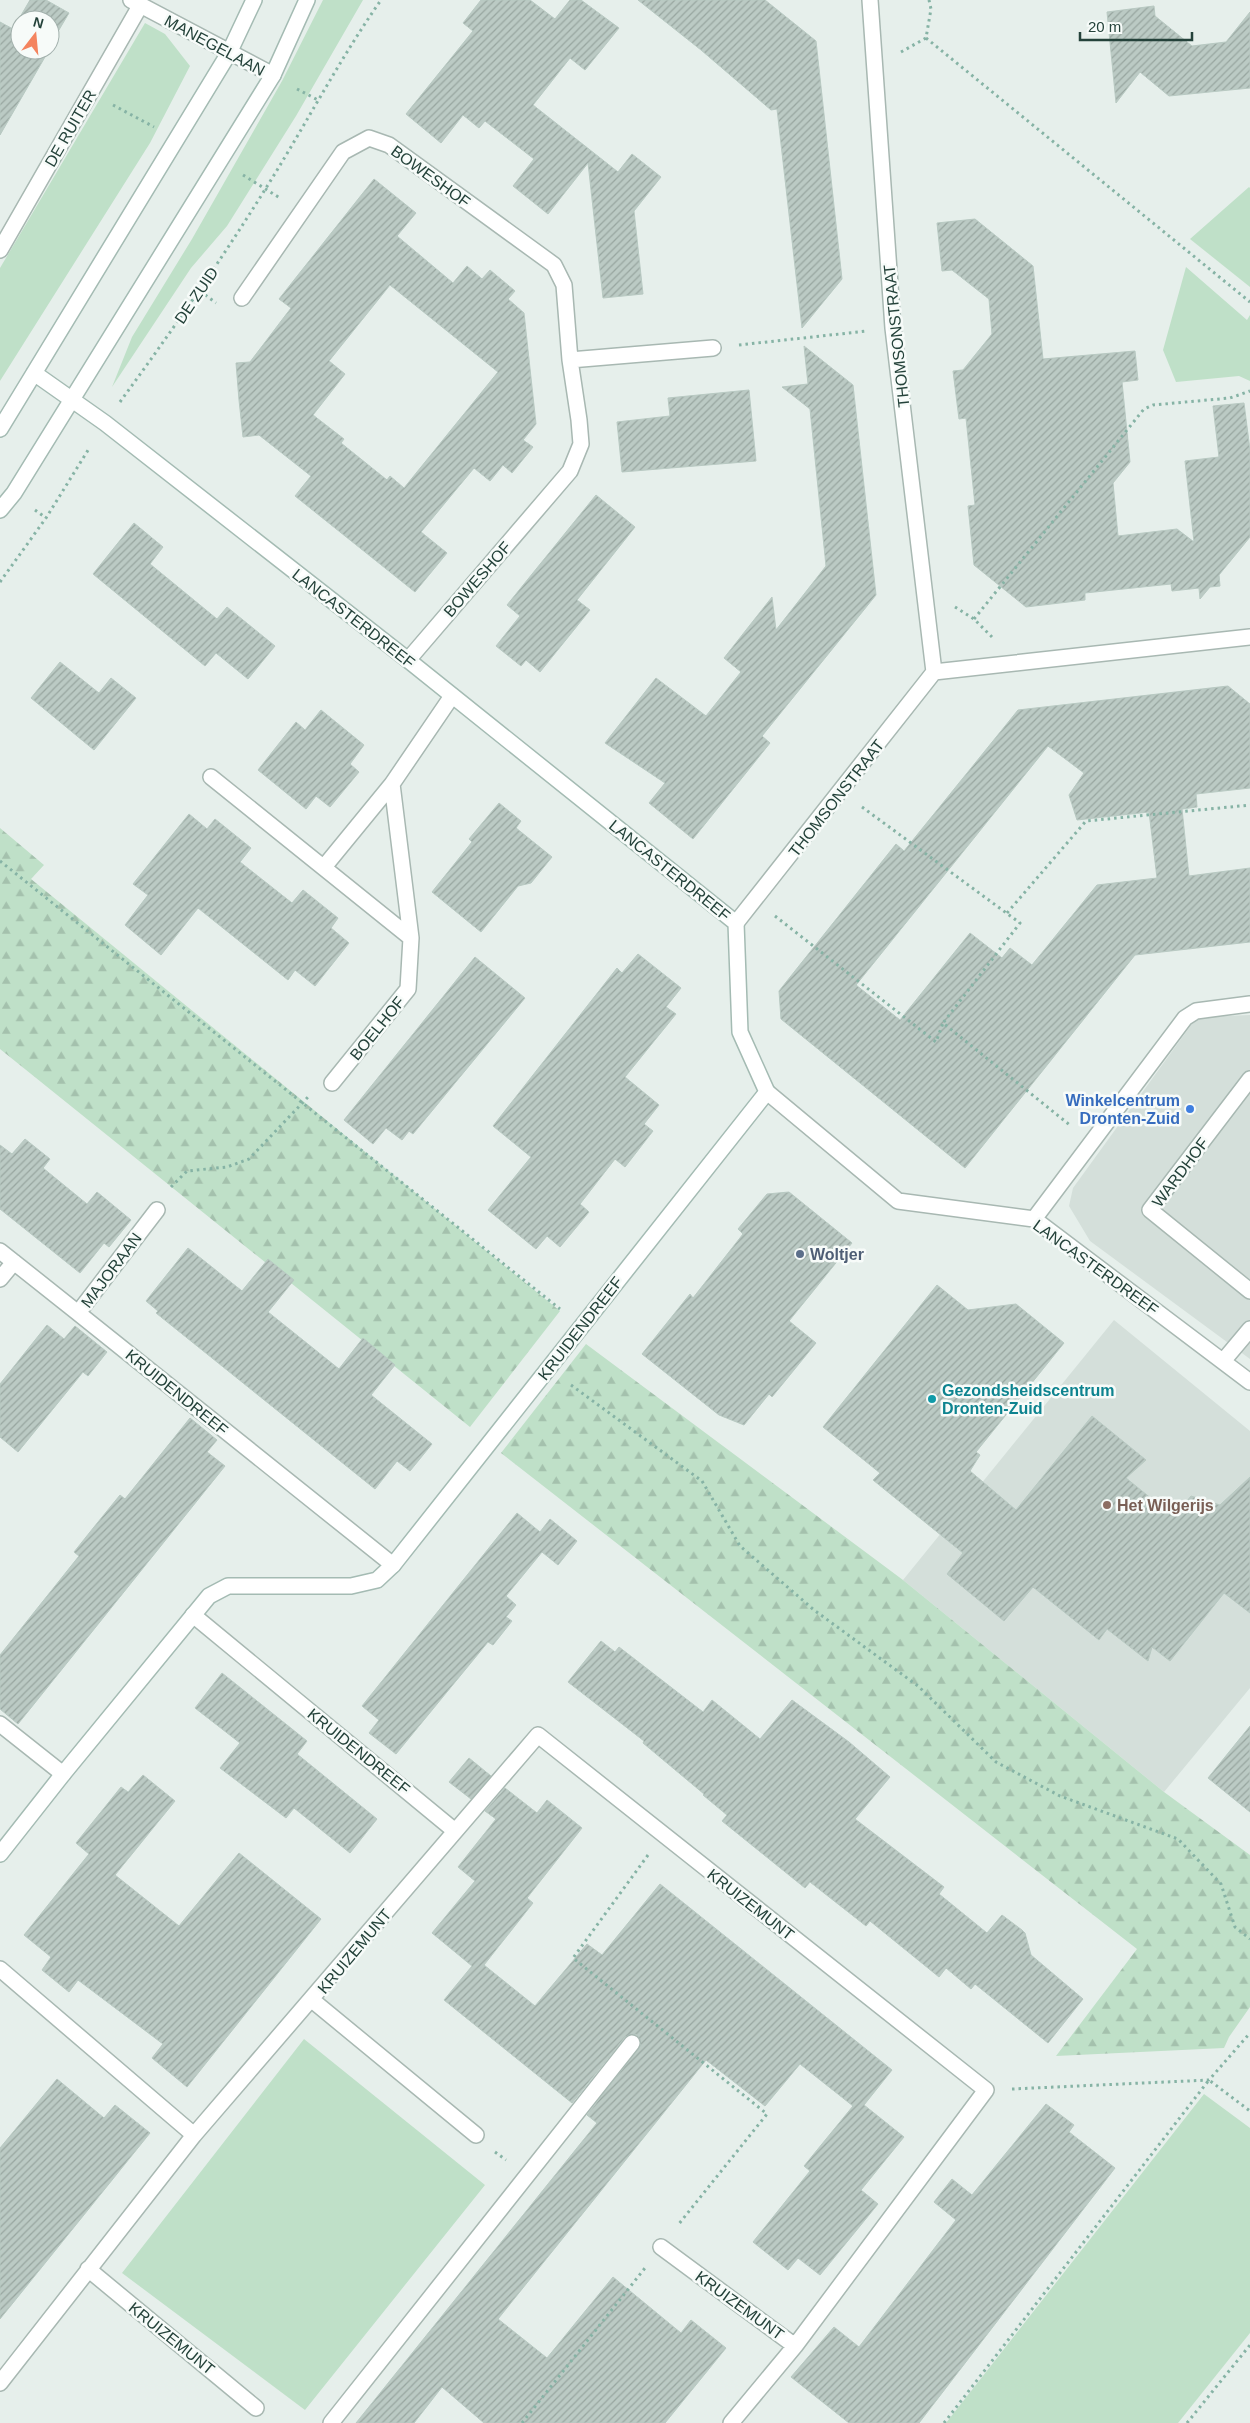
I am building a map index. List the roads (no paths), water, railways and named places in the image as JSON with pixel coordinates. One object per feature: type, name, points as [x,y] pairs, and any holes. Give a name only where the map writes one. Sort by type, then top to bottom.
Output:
[{"type":"street","points":[[0,429],[229,53],[254,0]]},
{"type":"street","points":[[0,510],[14,493],[273,75],[307,0]]},
{"type":"street","name":"THOMSONSTRAAT","points":[[736,923],[934,672],[893,328],[870,0]]},
{"type":"street","name":"MANEGELAAN","points":[[136,3],[273,75]]},
{"type":"street","name":"DE RUITER","points":[[0,250],[136,3]]},
{"type":"street","name":"BOWESHOF","points":[[242,298],[343,152],[369,138],[389,145],[554,265],[564,285],[570,360],[581,444],[570,471],[408,660]]},
{"type":"street","points":[[570,360],[713,348]]},
{"type":"street","name":"LANCASTERDREEF","points":[[34,373],[105,423],[408,660],[736,923],[740,1032],[766,1092],[898,1200],[1034,1219],[1224,1360],[1250,1382]]},
{"type":"street","points":[[934,672],[1250,637]]},
{"type":"street","points":[[324,867],[392,784],[452,696]]},
{"type":"street","points":[[211,777],[411,938]]},
{"type":"street","name":"BOELHOF","points":[[332,1083],[408,989],[411,938],[392,784]]},
{"type":"street","points":[[1034,1219],[1185,1018],[1196,1012],[1250,1004]]},
{"type":"street","name":"WARDHOF","points":[[1250,1079],[1150,1210],[1250,1291]]},
{"type":"street","name":"KRUIDENDREEF","points":[[0,1854],[63,1774],[210,1596],[228,1586],[351,1586],[377,1580],[393,1565],[766,1092]]},
{"type":"street","name":"MAJORAAN","points":[[0,1251],[78,1313],[157,1210]]},
{"type":"street","points":[[0,1280],[14,1262]]},
{"type":"street","name":"KRUIDENDREEF","points":[[78,1313],[393,1565]]},
{"type":"street","points":[[1224,1360],[1250,1330]]},
{"type":"street","name":"KRUIDENDREEF","points":[[193,1615],[455,1830]]},
{"type":"street","points":[[0,1724],[63,1774]]},
{"type":"street","name":"KRUIZEMUNT","points":[[0,2383],[194,2135],[538,1736],[986,2090],[795,2346],[731,2423]]},
{"type":"street","points":[[0,1969],[194,2135]]},
{"type":"street","name":"KRUIZEMUNT","points":[[312,2000],[476,2135]]},
{"type":"street","points":[[331,2423],[632,2043]]},
{"type":"street","name":"KRUIZEMUNT","points":[[661,2247],[795,2346]]},
{"type":"street","name":"KRUIZEMUNT","points":[[88,2269],[256,2408]]},
{"type":"place","name":"Winkelcentrum Dronten-Zuid","points":[[1190,1109]]},
{"type":"place","name":"Woltjer","points":[[800,1254]]},
{"type":"place","name":"Gezondsheidscentrum Dronten-Zuid","points":[[932,1399]]},
{"type":"place","name":"Het Wilgerijs","points":[[1107,1505]]}]
